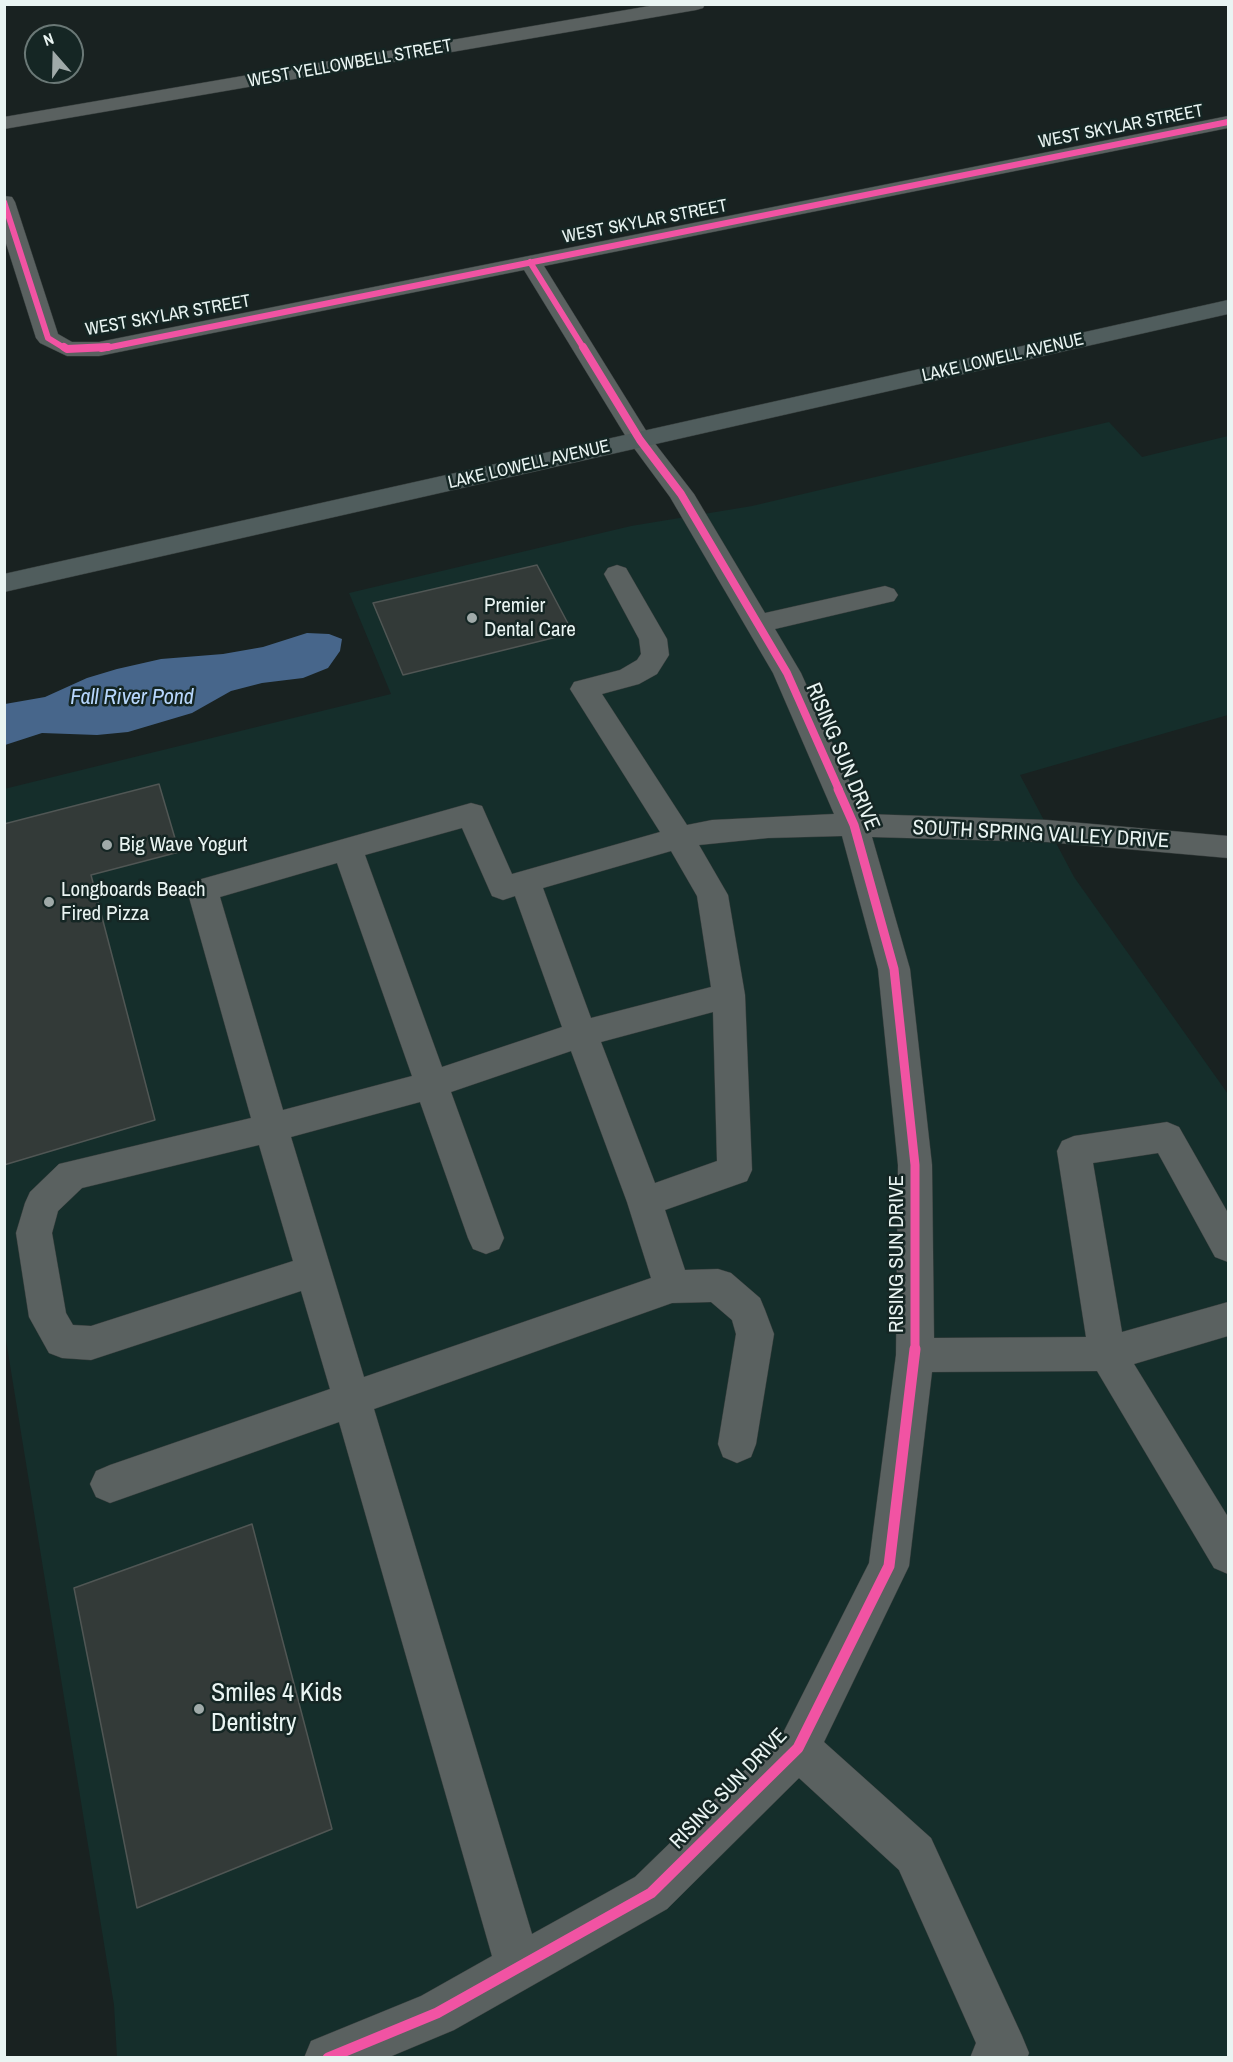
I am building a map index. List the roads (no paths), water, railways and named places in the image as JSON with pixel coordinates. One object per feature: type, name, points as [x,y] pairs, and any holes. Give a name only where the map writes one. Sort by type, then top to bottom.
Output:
[{"type":"main road","name":"LAKE LOWELL AVENUE","points":[[4,583],[1228,307]]},
{"type":"street","name":"WEST YELLOWBELL STREET","points":[[4,123],[696,4]]},
{"type":"street","name":"WEST SKYLAR STREET","points":[[4,202],[48,338],[67,349],[99,349],[1228,122]]},
{"type":"street","name":"RISING SUN DRIVE","points":[[328,2058],[437,2013],[651,1893],[798,1748],[889,1566],[915,1355],[915,1165],[896,981],[854,825],[787,673],[681,494],[640,440],[530,262]]},
{"type":"street","points":[[617,574],[653,639],[655,655],[646,668],[629,677],[584,689],[679,838],[712,896],[729,995],[735,1170],[645,1202]]},
{"type":"street","points":[[758,624],[885,595]]},
{"type":"street","name":"SOUTH SPRING VALLEY DRIVE","points":[[348,850],[471,814],[503,888],[679,838],[712,831],[768,827],[854,825],[1047,831],[1228,847]]},
{"type":"street","points":[[486,1238],[348,850],[202,890],[518,1966]]},
{"type":"street","points":[[525,882],[645,1202],[672,1287]]},
{"type":"street","points":[[313,1271],[91,1343],[62,1341],[48,1317],[34,1233],[43,1203],[71,1175],[272,1128],[430,1085],[581,1034],[729,995]]},
{"type":"street","points":[[1228,1246],[1167,1137],[1074,1151],[1107,1354],[1228,1554]]},
{"type":"street","points":[[110,1484],[672,1287],[718,1285],[747,1310],[755,1334],[738,1444]]},
{"type":"street","points":[[915,1355],[1107,1354],[1228,1319]]},
{"type":"street","points":[[798,1748],[915,1854],[1002,2056]]},
{"type":"water","name":"Fall River Pond","points":[[307,633],[329,634],[342,639],[340,651],[328,668],[303,678],[262,683],[231,691],[192,713],[128,732],[97,735],[42,733],[5,745],[5,704],[45,697],[87,678],[117,669],[161,659],[223,654],[263,647]]},
{"type":"place","name":"Premier Dental Care","points":[[472,618]]},
{"type":"place","name":"Big Wave Yogurt","points":[[107,845]]},
{"type":"place","name":"Longboards Beach Fired Pizza","points":[[49,902]]},
{"type":"place","name":"Smiles 4 Kids Dentistry","points":[[199,1709]]}]
